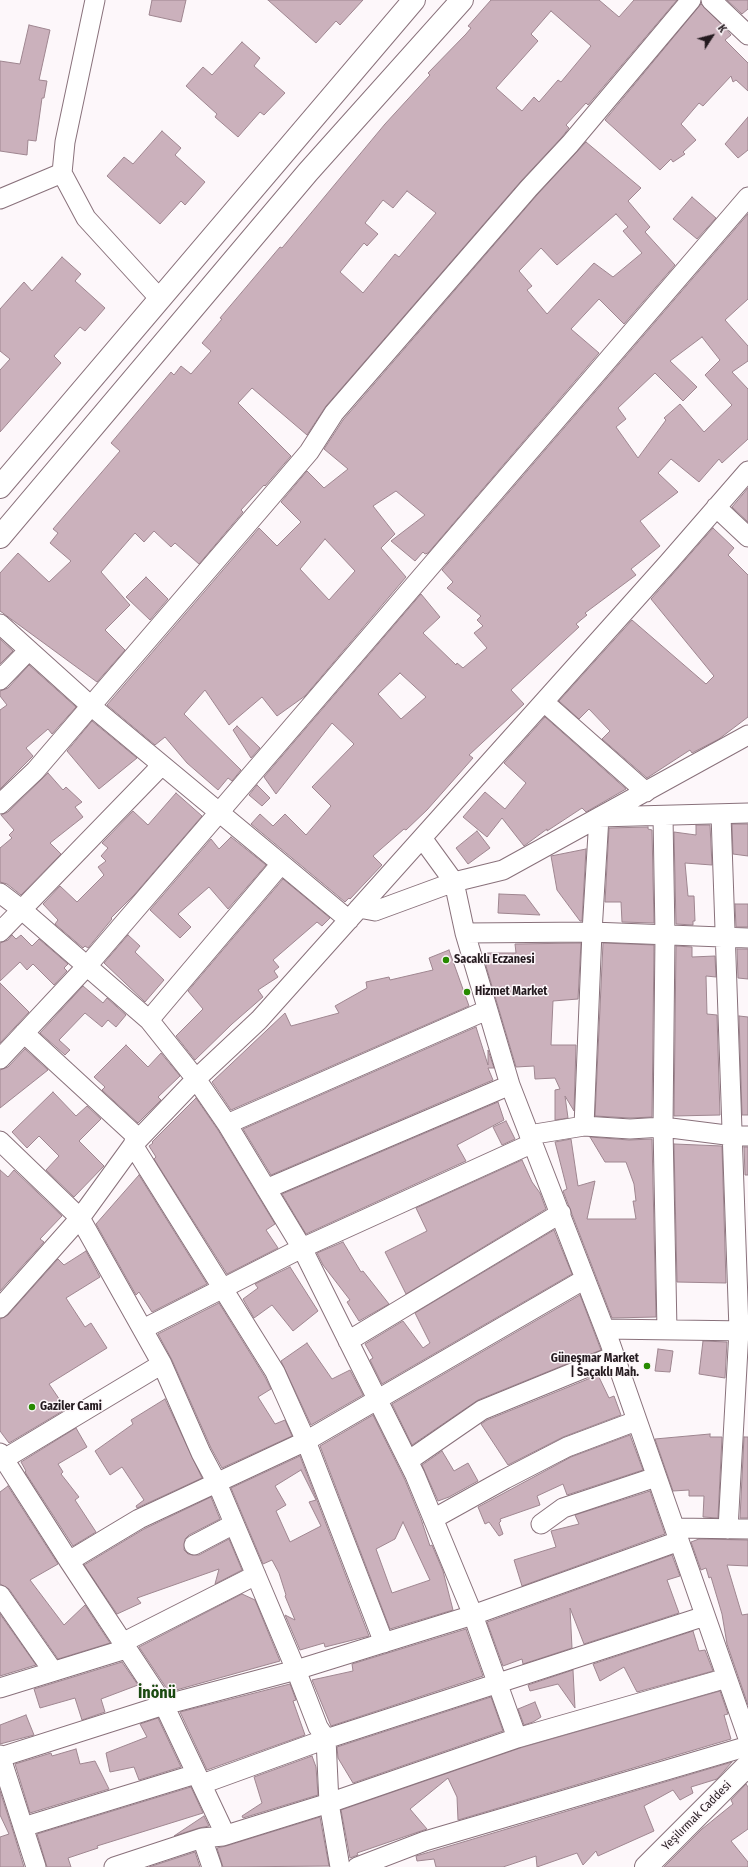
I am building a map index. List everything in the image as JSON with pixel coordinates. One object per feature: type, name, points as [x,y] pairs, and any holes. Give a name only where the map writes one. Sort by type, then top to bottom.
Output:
[{"type":"main road","points":[[0,487],[414,0]]},
{"type":"main road","points":[[0,537],[308,172],[462,0]]},
{"type":"main road","name":"Yeşilırmak Caddesi","points":[[646,1867],[748,1765]]},
{"type":"street","points":[[94,0],[64,142],[62,172],[86,218],[160,299]]},
{"type":"street","points":[[0,804],[35,771],[91,706],[309,452],[334,413],[529,188],[570,144],[691,0]]},
{"type":"street","points":[[711,0],[748,35]]},
{"type":"street","points":[[0,199],[62,172]]},
{"type":"street","points":[[0,1059],[87,966],[748,197]]},
{"type":"street","points":[[0,1308],[80,1218],[133,1145],[196,1079],[259,1020],[544,702],[748,470]]},
{"type":"street","points":[[716,507],[748,537]]},
{"type":"street","points":[[0,624],[91,706],[280,864],[354,914],[375,911],[454,882],[503,870],[646,792],[739,746],[748,735]]},
{"type":"street","points":[[0,680],[29,650]]},
{"type":"street","points":[[544,702],[646,792]]},
{"type":"street","points":[[0,932],[162,765]]},
{"type":"street","points":[[599,817],[721,815],[748,813]]},
{"type":"street","points":[[721,815],[726,937],[741,1136],[744,1331],[728,1529]]},
{"type":"street","points":[[663,816],[665,935],[663,1127],[667,1330]]},
{"type":"street","points":[[584,1126],[592,932],[599,817]]},
{"type":"street","points":[[422,838],[454,882],[465,933],[510,1085],[605,1329],[748,1738]]},
{"type":"street","points":[[149,1020],[280,864]]},
{"type":"street","points":[[0,893],[21,909],[149,1020],[196,1079],[227,1124],[302,1248],[408,1461],[472,1615],[517,1738]]},
{"type":"street","points":[[465,933],[592,932],[748,938]]},
{"type":"street","points":[[227,1124],[487,1010]]},
{"type":"street","points":[[24,1033],[136,1136],[133,1145]]},
{"type":"street","points":[[266,1189],[510,1085]]},
{"type":"street","points":[[143,1329],[302,1248],[531,1139],[584,1126],[630,1129],[663,1127],[741,1136]]},
{"type":"street","points":[[133,1145],[224,1288],[275,1372],[306,1441],[384,1643]]},
{"type":"street","points":[[2,1146],[80,1218],[162,1364],[201,1453],[217,1483],[296,1670],[318,1727],[326,1739],[329,1803],[340,1867]]},
{"type":"street","points":[[348,1341],[561,1213]]},
{"type":"street","points":[[68,1561],[139,1519],[306,1441],[376,1399],[586,1279]]},
{"type":"street","points":[[605,1329],[744,1331]]},
{"type":"street","points":[[408,1461],[482,1410],[614,1356]]},
{"type":"street","points":[[162,1364],[2,1456],[68,1561],[164,1706],[225,1834]]},
{"type":"street","points":[[433,1519],[567,1447],[636,1421]]},
{"type":"street","points":[[541,1524],[563,1508],[656,1477]]},
{"type":"street","points":[[194,1545],[234,1524]]},
{"type":"street","points":[[36,1867],[0,1756],[164,1706],[296,1670],[472,1615],[677,1535],[728,1529],[748,1529]]},
{"type":"street","points":[[0,1688],[124,1646],[256,1575]]},
{"type":"street","points":[[0,1595],[53,1671]]},
{"type":"street","points":[[23,1827],[199,1779],[705,1616]]},
{"type":"street","points":[[114,1867],[202,1838],[223,1836],[225,1834],[329,1803],[517,1738],[727,1678]]},
{"type":"street","points":[[357,1867],[425,1841],[748,1746]]},
{"type":"street","points":[[202,1838],[212,1867]]},
{"type":"building","points":[[152,0],[186,0],[181,22],[149,15]]},
{"type":"building","points":[[268,0],[363,0],[340,25],[336,21],[316,43]]},
{"type":"building","points":[[491,0],[599,0],[619,17],[634,0],[677,0],[588,105],[586,103],[566,125],[569,128],[562,137],[521,181],[326,406],[307,435],[252,388],[238,403],[291,456],[265,486],[264,485],[241,510],[243,512],[199,564],[175,543],[171,547],[154,531],[144,542],[135,533],[101,572],[130,605],[105,630],[125,650],[97,682],[0,611],[0,573],[18,553],[49,582],[71,561],[50,543],[58,533],[53,529],[120,451],[111,443],[171,372],[174,375],[181,366],[191,374],[211,351],[202,343],[222,319],[220,318],[280,247],[282,248],[385,124],[430,75],[428,73],[466,34],[471,28],[468,26]],"holes":[[[551,11],[591,46],[561,82],[558,80],[539,102],[534,97],[522,111],[496,88],[538,41],[531,34]],[[407,191],[436,213],[399,257],[395,254],[363,293],[340,272],[364,243],[367,246],[378,234],[365,223],[383,200],[393,208]]]},
{"type":"building","points":[[727,0],[748,0],[748,9],[742,14]]},
{"type":"building","points":[[701,4],[731,35],[725,40],[748,63],[748,91],[736,80],[733,82],[731,76],[703,106],[699,103],[681,124],[696,140],[683,152],[685,154],[673,162],[671,159],[660,170],[605,120]]},
{"type":"building","points":[[29,25],[50,30],[39,80],[47,81],[44,98],[42,98],[36,141],[28,140],[27,155],[0,151],[0,61],[20,64]]},
{"type":"building","points":[[242,42],[260,58],[254,66],[285,93],[264,115],[260,112],[238,137],[215,117],[217,114],[186,86],[203,67],[212,75]]},
{"type":"building","points":[[748,117],[748,150],[738,158],[725,144]]},
{"type":"building","points":[[162,131],[181,148],[175,155],[205,182],[185,205],[181,201],[160,224],[107,176],[124,157],[133,164]]},
{"type":"building","points":[[586,142],[641,188],[628,201],[650,227],[645,232],[675,265],[624,324],[599,299],[571,329],[599,353],[428,553],[425,554],[423,552],[415,561],[391,541],[425,515],[396,491],[373,506],[395,534],[381,548],[406,577],[305,696],[277,716],[262,697],[229,725],[205,690],[184,714],[241,770],[232,781],[228,778],[218,790],[187,763],[165,737],[155,745],[107,705],[259,528],[277,546],[301,522],[281,502],[307,471],[324,488],[348,469],[324,449],[343,420],[537,195]],"holes":[[[616,214],[628,227],[623,231],[642,253],[613,277],[594,263],[547,314],[527,290],[532,286],[519,271],[541,248],[557,265]],[[325,539],[355,571],[329,600],[300,569]]]},
{"type":"building","points":[[692,197],[716,218],[697,239],[673,219]]},
{"type":"building","points":[[748,214],[748,299],[725,320],[748,346],[748,361],[732,372],[748,389],[748,439],[722,463],[719,459],[699,482],[671,459],[658,473],[678,492],[640,521],[660,546],[631,569],[636,575],[585,613],[587,615],[576,624],[579,627],[511,690],[524,704],[469,755],[473,758],[427,810],[406,830],[404,829],[373,856],[382,865],[350,899],[349,898],[345,902],[251,824],[260,814],[273,826],[285,814],[306,835],[331,806],[312,787],[354,744],[332,723],[276,794],[264,777],[421,594],[440,617],[423,633],[456,665],[457,663],[463,668],[487,648],[474,633],[483,626],[477,620],[481,616],[447,588],[453,582],[442,570]],"holes":[[[702,337],[720,360],[705,375],[732,405],[704,432],[680,404],[664,418],[666,420],[638,458],[616,427],[626,419],[618,408],[655,373],[683,401],[697,387],[670,361]],[[400,673],[426,697],[401,719],[378,694]]]},
{"type":"building","points":[[62,257],[81,274],[75,281],[105,308],[85,331],[80,327],[54,356],[61,363],[0,432],[0,370],[10,359],[0,351],[0,309],[24,282],[32,291]]},
{"type":"building","points":[[748,488],[748,522],[732,507]]},
{"type":"building","points":[[713,528],[734,548],[728,555],[748,575],[748,717],[719,739],[692,753],[690,750],[647,778],[602,739],[610,731],[589,709],[579,719],[559,701],[632,620],[706,684],[714,676],[651,599]]},
{"type":"building","points":[[146,577],[168,599],[150,620],[126,597]]},
{"type":"building","points":[[0,639],[13,651],[0,664]]},
{"type":"building","points":[[29,665],[76,707],[52,734],[48,729],[26,748],[33,756],[0,789],[0,710],[7,705],[0,696],[0,691],[8,688]]},
{"type":"building","points":[[545,717],[626,789],[586,812],[582,808],[547,831],[547,829],[524,846],[502,818],[487,837],[463,817],[485,792],[505,809],[526,783],[504,763]]},
{"type":"building","points":[[92,721],[137,758],[99,789],[67,751]]},
{"type":"building","points":[[237,726],[260,748],[251,758],[233,730]]},
{"type":"building","points":[[48,773],[63,790],[66,787],[82,802],[75,807],[83,817],[50,843],[61,854],[21,895],[7,884],[0,882],[0,848],[12,838],[9,835],[14,830],[1,815],[8,812]]},
{"type":"building","points":[[257,785],[270,798],[262,806],[249,795]]},
{"type":"building","points":[[176,793],[202,816],[134,895],[111,918],[112,919],[88,948],[85,946],[83,948],[55,924],[58,920],[43,904],[60,886],[77,902],[104,875],[98,867],[106,861],[101,856],[108,848],[102,843],[133,811],[148,825]]},
{"type":"building","points":[[732,824],[748,824],[748,856],[733,854]]},
{"type":"building","points":[[696,825],[710,825],[712,865],[685,863],[688,896],[694,896],[695,921],[693,921],[693,925],[676,924],[674,832],[696,835]]},
{"type":"building","points":[[648,827],[648,829],[652,830],[654,923],[622,922],[621,902],[605,902],[609,828]]},
{"type":"building","points":[[477,831],[490,848],[468,864],[456,848]]},
{"type":"building","points":[[231,837],[266,865],[228,909],[209,887],[178,914],[191,927],[180,938],[150,910],[211,839],[219,849]]},
{"type":"building","points":[[586,849],[582,921],[580,921],[557,890],[551,856]]},
{"type":"building","points":[[283,879],[330,918],[322,926],[317,922],[273,960],[279,967],[274,971],[278,977],[258,990],[263,997],[232,1024],[195,1060],[176,1036],[203,1009],[188,991]]},
{"type":"building","points":[[499,894],[525,895],[540,915],[498,913]]},
{"type":"building","points":[[735,904],[748,904],[748,927],[736,927]]},
{"type":"building","points":[[12,935],[16,939],[21,935],[32,946],[39,939],[68,964],[64,968],[67,971],[54,985],[33,964],[27,970],[20,962],[0,981],[0,943],[8,940]]},
{"type":"building","points":[[128,935],[140,946],[135,952],[164,980],[145,1002],[104,963]]},
{"type":"building","points":[[581,943],[578,999],[553,1001],[551,1045],[576,1045],[574,1111],[565,1096],[568,1118],[555,1120],[555,1090],[560,1089],[555,1078],[535,1079],[534,1066],[516,1067],[486,966],[486,953],[516,953],[515,944]]},
{"type":"building","points":[[603,943],[654,945],[652,1117],[630,1118],[595,1116]]},
{"type":"building","points":[[676,946],[692,947],[692,957],[715,956],[716,977],[706,976],[707,1014],[717,1015],[720,1115],[674,1116]]},
{"type":"building","points":[[737,949],[748,949],[748,979],[738,978]]},
{"type":"building","points":[[449,950],[469,1006],[231,1110],[212,1082],[285,1013],[291,1026],[339,1013],[335,1006],[367,988],[366,982],[389,977],[390,980],[433,970],[429,958]]},
{"type":"building","points":[[0,983],[29,1012],[0,1043]]},
{"type":"building","points":[[83,986],[103,1003],[107,998],[126,1015],[116,1027],[108,1020],[102,1027],[85,1013],[59,1040],[70,1050],[65,1055],[40,1033]]},
{"type":"building","points":[[739,1016],[748,1017],[748,1115],[742,1115]]},
{"type":"building","points":[[476,1027],[488,1065],[488,1050],[494,1068],[488,1068],[493,1080],[271,1175],[243,1129]]},
{"type":"building","points":[[126,1045],[148,1067],[161,1053],[180,1076],[158,1097],[161,1100],[138,1123],[102,1090],[105,1087],[94,1077]]},
{"type":"building","points":[[25,1049],[48,1070],[0,1108],[0,1070],[8,1067]]},
{"type":"building","points":[[53,1092],[76,1116],[87,1106],[101,1119],[79,1141],[104,1166],[74,1197],[46,1170],[59,1156],[39,1136],[27,1148],[12,1132]]},
{"type":"building","points":[[196,1098],[218,1130],[275,1224],[266,1230],[278,1248],[227,1274],[154,1159],[156,1157],[149,1146]]},
{"type":"building","points":[[498,1102],[504,1120],[457,1145],[466,1161],[306,1234],[282,1194]]},
{"type":"building","points":[[506,1121],[515,1139],[502,1145],[493,1127]]},
{"type":"building","points":[[590,1137],[629,1140],[652,1139],[656,1317],[612,1318],[563,1191],[567,1189],[555,1142],[571,1139],[578,1186],[595,1181],[587,1219],[636,1219],[633,1201],[636,1201],[634,1184],[626,1162],[605,1162]]},
{"type":"building","points":[[674,1144],[722,1146],[726,1283],[677,1282]]},
{"type":"building","points":[[744,1147],[748,1147],[748,1175],[745,1175]]},
{"type":"building","points":[[522,1160],[532,1182],[540,1193],[546,1209],[406,1294],[385,1252],[427,1231],[416,1208]]},
{"type":"building","points":[[0,1170],[8,1177],[14,1170],[62,1216],[40,1239],[44,1242],[0,1291]]},
{"type":"building","points":[[139,1175],[207,1284],[152,1312],[139,1292],[136,1295],[96,1224]]},
{"type":"building","points":[[554,1230],[572,1274],[382,1384],[370,1360],[373,1358],[365,1344],[403,1321],[423,1348],[430,1343],[415,1313]]},
{"type":"building","points":[[343,1242],[361,1272],[363,1271],[389,1304],[359,1321],[347,1302],[350,1300],[323,1265],[317,1253]]},
{"type":"building","points":[[86,1251],[100,1277],[66,1298],[85,1327],[91,1323],[107,1348],[49,1384],[66,1409],[9,1443],[0,1431],[0,1319],[8,1315],[58,1259],[64,1265]]},
{"type":"building","points":[[290,1267],[318,1311],[293,1331],[272,1305],[254,1318],[243,1299],[258,1288],[255,1284]]},
{"type":"building","points":[[580,1295],[601,1350],[478,1400],[412,1445],[392,1404]]},
{"type":"building","points":[[219,1303],[271,1389],[258,1397],[275,1424],[285,1420],[292,1436],[222,1468],[211,1448],[172,1360],[158,1334]]},
{"type":"building","points":[[703,1341],[727,1342],[725,1378],[699,1374]]},
{"type":"building","points":[[307,1343],[332,1379],[350,1370],[363,1395],[311,1425],[281,1361]]},
{"type":"building","points":[[658,1349],[673,1351],[670,1372],[655,1371]]},
{"type":"building","points":[[598,1375],[609,1398],[614,1396],[621,1415],[563,1437],[508,1465],[481,1424],[487,1420]]},
{"type":"building","points":[[165,1399],[202,1478],[137,1508],[136,1506],[144,1500],[122,1467],[110,1475],[95,1451],[133,1424],[131,1420]]},
{"type":"building","points":[[373,1415],[405,1480],[430,1546],[432,1545],[443,1571],[453,1610],[390,1629],[320,1446]],"holes":[[[403,1522],[430,1580],[392,1593],[376,1549],[395,1539]]]},
{"type":"building","points":[[76,1428],[87,1447],[58,1464],[63,1472],[61,1474],[79,1497],[75,1500],[96,1532],[73,1546],[25,1472],[26,1471],[21,1462]]},
{"type":"building","points":[[710,1434],[710,1437],[722,1437],[718,1518],[703,1517],[704,1496],[689,1496],[689,1490],[673,1491],[655,1439]]},
{"type":"building","points":[[630,1435],[643,1470],[567,1495],[563,1484],[537,1496],[540,1505],[500,1519],[501,1521],[499,1523],[503,1534],[499,1536],[489,1522],[485,1524],[478,1507],[571,1457]]},
{"type":"building","points":[[744,1437],[748,1437],[748,1518],[740,1518]]},
{"type":"building","points":[[442,1451],[454,1471],[468,1463],[478,1481],[449,1497],[438,1501],[422,1465]]},
{"type":"building","points":[[300,1456],[369,1636],[325,1647],[324,1643],[300,1650],[285,1615],[295,1620],[285,1596],[286,1595],[279,1573],[272,1560],[263,1564],[231,1488]],"holes":[[[301,1470],[316,1500],[309,1502],[321,1526],[290,1542],[276,1511],[286,1505],[275,1486]]]},
{"type":"building","points":[[8,1486],[58,1564],[30,1580],[64,1625],[85,1605],[110,1643],[58,1659],[9,1589],[0,1584],[0,1492]]},
{"type":"building","points":[[650,1491],[665,1534],[522,1586],[514,1560],[556,1547],[551,1531],[579,1524],[575,1515]]},
{"type":"building","points":[[211,1497],[220,1519],[189,1535],[185,1539],[184,1550],[188,1554],[199,1555],[229,1539],[242,1570],[215,1584],[219,1569],[137,1598],[141,1603],[117,1614],[84,1565],[144,1529]]},
{"type":"building","points":[[699,1539],[748,1540],[748,1566],[727,1565],[742,1615],[748,1614],[748,1705],[727,1644],[722,1614],[711,1577],[709,1578],[706,1568],[701,1570],[691,1542]]},
{"type":"building","points":[[672,1555],[680,1576],[667,1580],[679,1613],[584,1644],[570,1608],[572,1648],[523,1664],[522,1659],[503,1666],[487,1622]]},
{"type":"building","points":[[242,1594],[255,1600],[280,1661],[169,1692],[139,1647]]},
{"type":"building","points":[[0,1614],[36,1665],[0,1676]]},
{"type":"building","points":[[466,1629],[483,1676],[331,1726],[312,1680],[353,1671],[352,1664]]},
{"type":"building","points":[[693,1631],[699,1651],[705,1650],[713,1671],[637,1692],[624,1667],[600,1681],[593,1664]]},
{"type":"building","points":[[122,1662],[138,1685],[101,1699],[105,1712],[82,1720],[75,1698],[40,1708],[34,1689]]},
{"type":"building","points":[[573,1670],[575,1708],[558,1684],[530,1691],[528,1685]]},
{"type":"building","points":[[290,1684],[296,1700],[293,1701],[305,1735],[207,1770],[180,1712]]},
{"type":"building","points":[[720,1691],[728,1714],[724,1715],[731,1739],[458,1820],[457,1797],[448,1778],[410,1809],[427,1829],[357,1853],[358,1855],[350,1858],[341,1810],[520,1748]]},
{"type":"building","points":[[491,1697],[503,1731],[353,1783],[338,1758],[337,1747]]},
{"type":"building","points":[[535,1702],[541,1717],[524,1725],[518,1709]]},
{"type":"building","points":[[26,1715],[34,1735],[0,1744],[0,1725]]},
{"type":"building","points":[[158,1718],[181,1767],[139,1780],[134,1767],[110,1772],[106,1753],[147,1737],[140,1724]]},
{"type":"building","points":[[76,1749],[80,1764],[95,1761],[109,1789],[30,1813],[15,1764],[51,1753],[52,1756]]},
{"type":"building","points":[[312,1756],[316,1767],[318,1795],[243,1818],[242,1816],[262,1803],[254,1777]]},
{"type":"building","points":[[732,1762],[717,1779],[691,1787],[693,1793],[680,1800],[673,1790],[644,1806],[654,1831],[598,1856],[596,1851],[583,1865],[577,1853],[537,1867],[536,1856],[503,1867],[436,1867],[434,1859],[417,1861],[416,1856]]},
{"type":"building","points":[[746,1784],[748,1787],[748,1829],[731,1841],[748,1862],[748,1867],[664,1867],[702,1829],[733,1804],[731,1800]]},
{"type":"building","points":[[191,1787],[203,1813],[97,1846],[98,1848],[68,1858],[71,1867],[47,1867],[37,1834]]},
{"type":"building","points":[[0,1791],[24,1867],[0,1867],[0,1837],[9,1834],[0,1815]]},
{"type":"building","points":[[204,1816],[209,1826],[174,1836]]},
{"type":"building","points":[[320,1817],[329,1866],[223,1867],[217,1848]]},
{"type":"building","points":[[195,1852],[200,1867],[149,1867]]},
{"type":"place","name":"Sacaklı Eczanesi","points":[[446,960]]},
{"type":"place","name":"Hizmet Market","points":[[467,992]]},
{"type":"place","name":"Güneşmar Market | Saçaklı Mah.","points":[[647,1366]]},
{"type":"place","name":"Gaziler Cami","points":[[32,1407]]},
{"type":"district","name":"İnönü","points":[[157,1694]]}]
